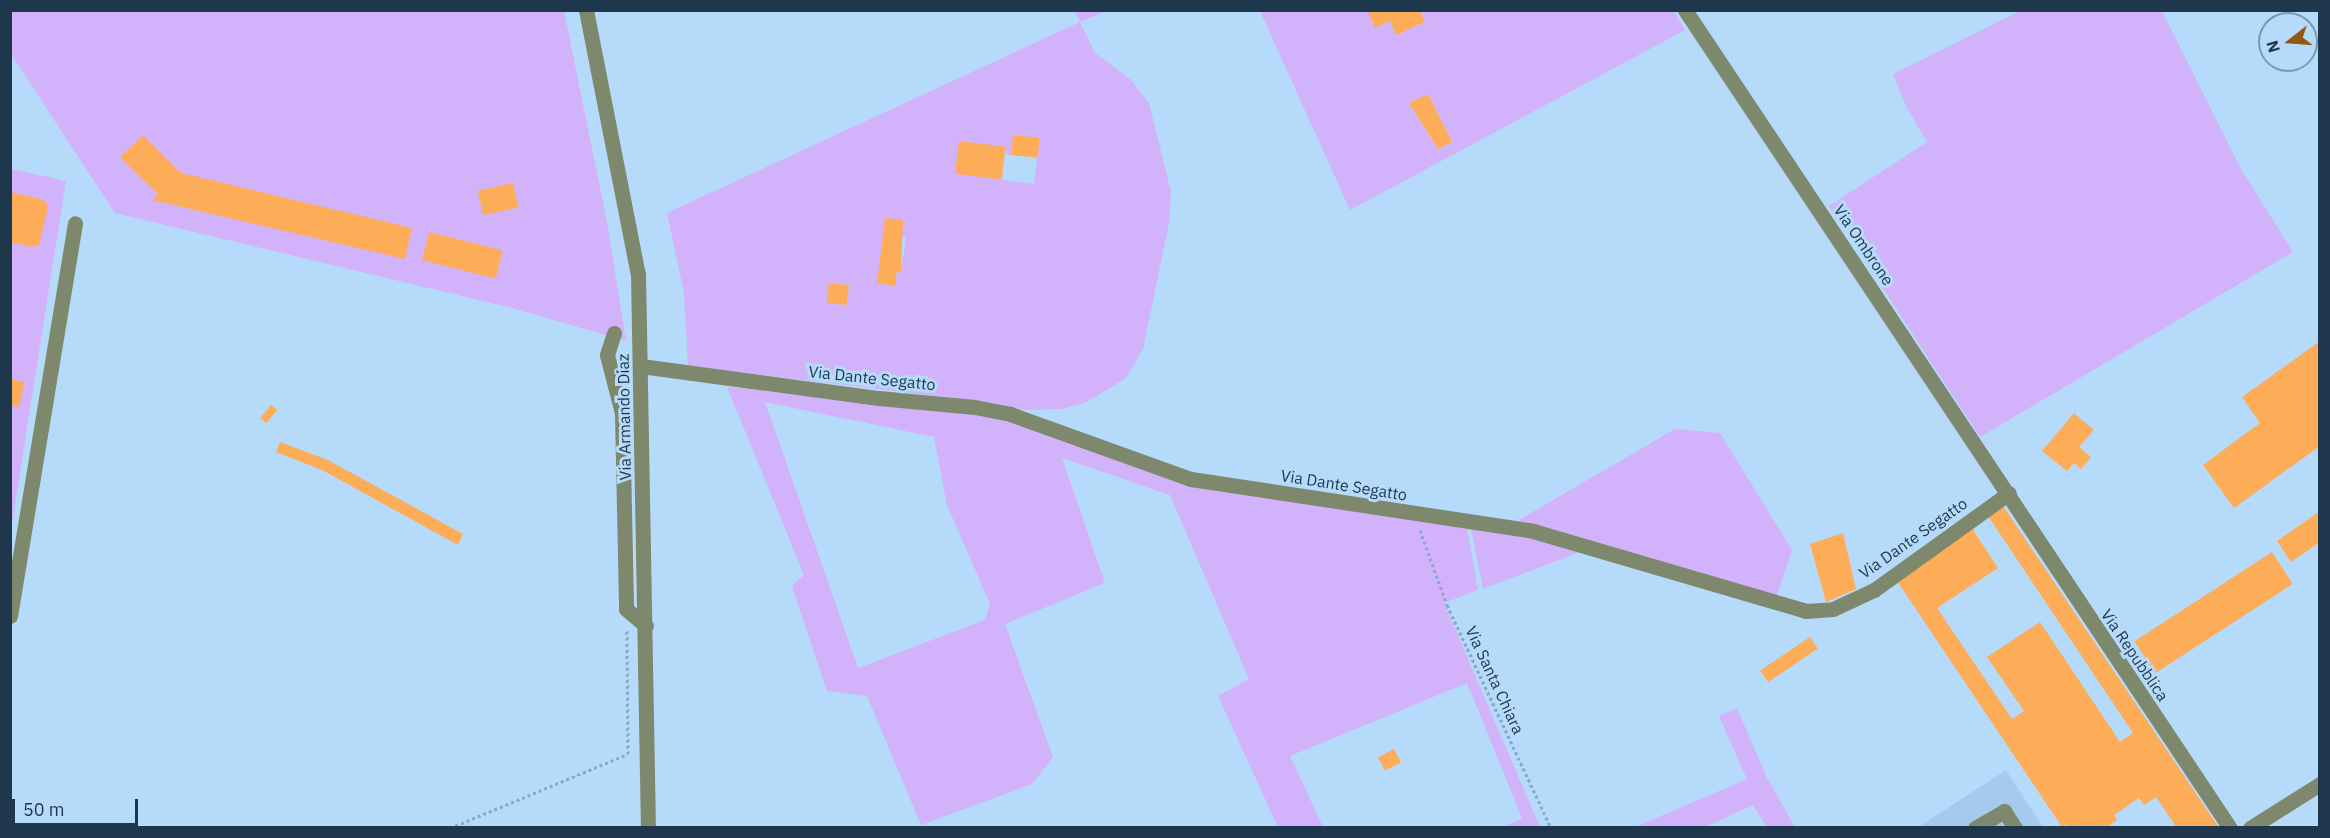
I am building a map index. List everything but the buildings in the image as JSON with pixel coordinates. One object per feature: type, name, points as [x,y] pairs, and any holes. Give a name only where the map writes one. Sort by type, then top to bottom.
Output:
[{"type":"street","name":"Via Armando Diaz","points":[[586,10],[634,243],[641,366],[648,828]]},
{"type":"street","name":"Via Ombrone","points":[[1685,10],[2011,497]]},
{"type":"street","points":[[10,616],[75,223]]},
{"type":"street","points":[[614,333],[607,355],[622,413],[626,609],[646,626]]},
{"type":"street","name":"Via Dante Segatto","points":[[641,366],[879,398],[975,407],[1010,414],[1191,479],[1533,531],[1806,611],[1833,609],[1874,590],[2011,497]]},
{"type":"street","name":"Via Repubblica","points":[[2011,497],[2230,828]]},
{"type":"street","points":[[2250,828],[2319,784]]},
{"type":"street","points":[[1975,828],[2004,811],[2015,828]]},
{"type":"path","name":"Via Santa Chiara","points":[[1424,540],[1447,605],[1551,828]]},
{"type":"path","points":[[450,828],[628,754],[626,609]]},
{"type":"shaded area","points":[[1075,10],[1106,11],[1080,22]]},
{"type":"shaded area","points":[[1673,10],[1685,30],[1350,210],[1260,11],[1368,11],[1390,21],[1396,35],[1425,22],[1420,11]],"holes":[[[1428,94],[1452,142],[1438,149],[1409,103]]]},
{"type":"shaded area","points":[[2022,10],[2162,11],[2241,169],[2293,252],[1980,437],[1829,206],[1927,142],[1905,104],[1893,74]]},
{"type":"shaded area","points":[[10,11],[564,11],[607,222],[626,341],[512,308],[115,213],[11,54]]},
{"type":"shaded area","points":[[1080,22],[1095,53],[1131,80],[1149,103],[1171,192],[1169,223],[1143,349],[1126,378],[1085,403],[1061,409],[1021,410],[995,403],[688,366],[684,293],[667,213]],"holes":[[[1014,135],[1040,138],[1034,184],[956,173],[959,142],[1006,147],[1006,154],[1011,155]],[[886,218],[903,221],[901,237],[906,238],[901,271],[897,271],[894,285],[877,283]],[[829,283],[849,285],[847,305],[828,303]]]},
{"type":"shaded area","points":[[11,169],[66,181],[11,529]]},
{"type":"shaded area","points":[[727,387],[975,411],[1048,432],[1193,484],[1466,523],[1478,590],[1444,603],[1540,827],[1504,827],[1522,818],[1467,683],[1290,756],[1323,827],[1278,827],[1218,696],[1249,679],[1170,495],[1062,458],[1105,583],[1005,624],[1053,757],[1032,784],[921,825],[867,696],[827,691],[792,586],[804,575]],"holes":[[[765,402],[934,437],[947,505],[990,604],[985,620],[858,668]]]},
{"type":"shaded area","points":[[1675,429],[1720,433],[1792,550],[1775,601],[1590,548],[1483,589],[1470,524],[1529,529],[1519,520]]},
{"type":"shaded area","points":[[1737,708],[1767,778],[1795,827],[1767,827],[1753,805],[1705,827],[1635,827],[1747,779],[1719,716]]},
{"type":"shaded area","points":[[2006,770],[2043,827],[1917,828]]}]
